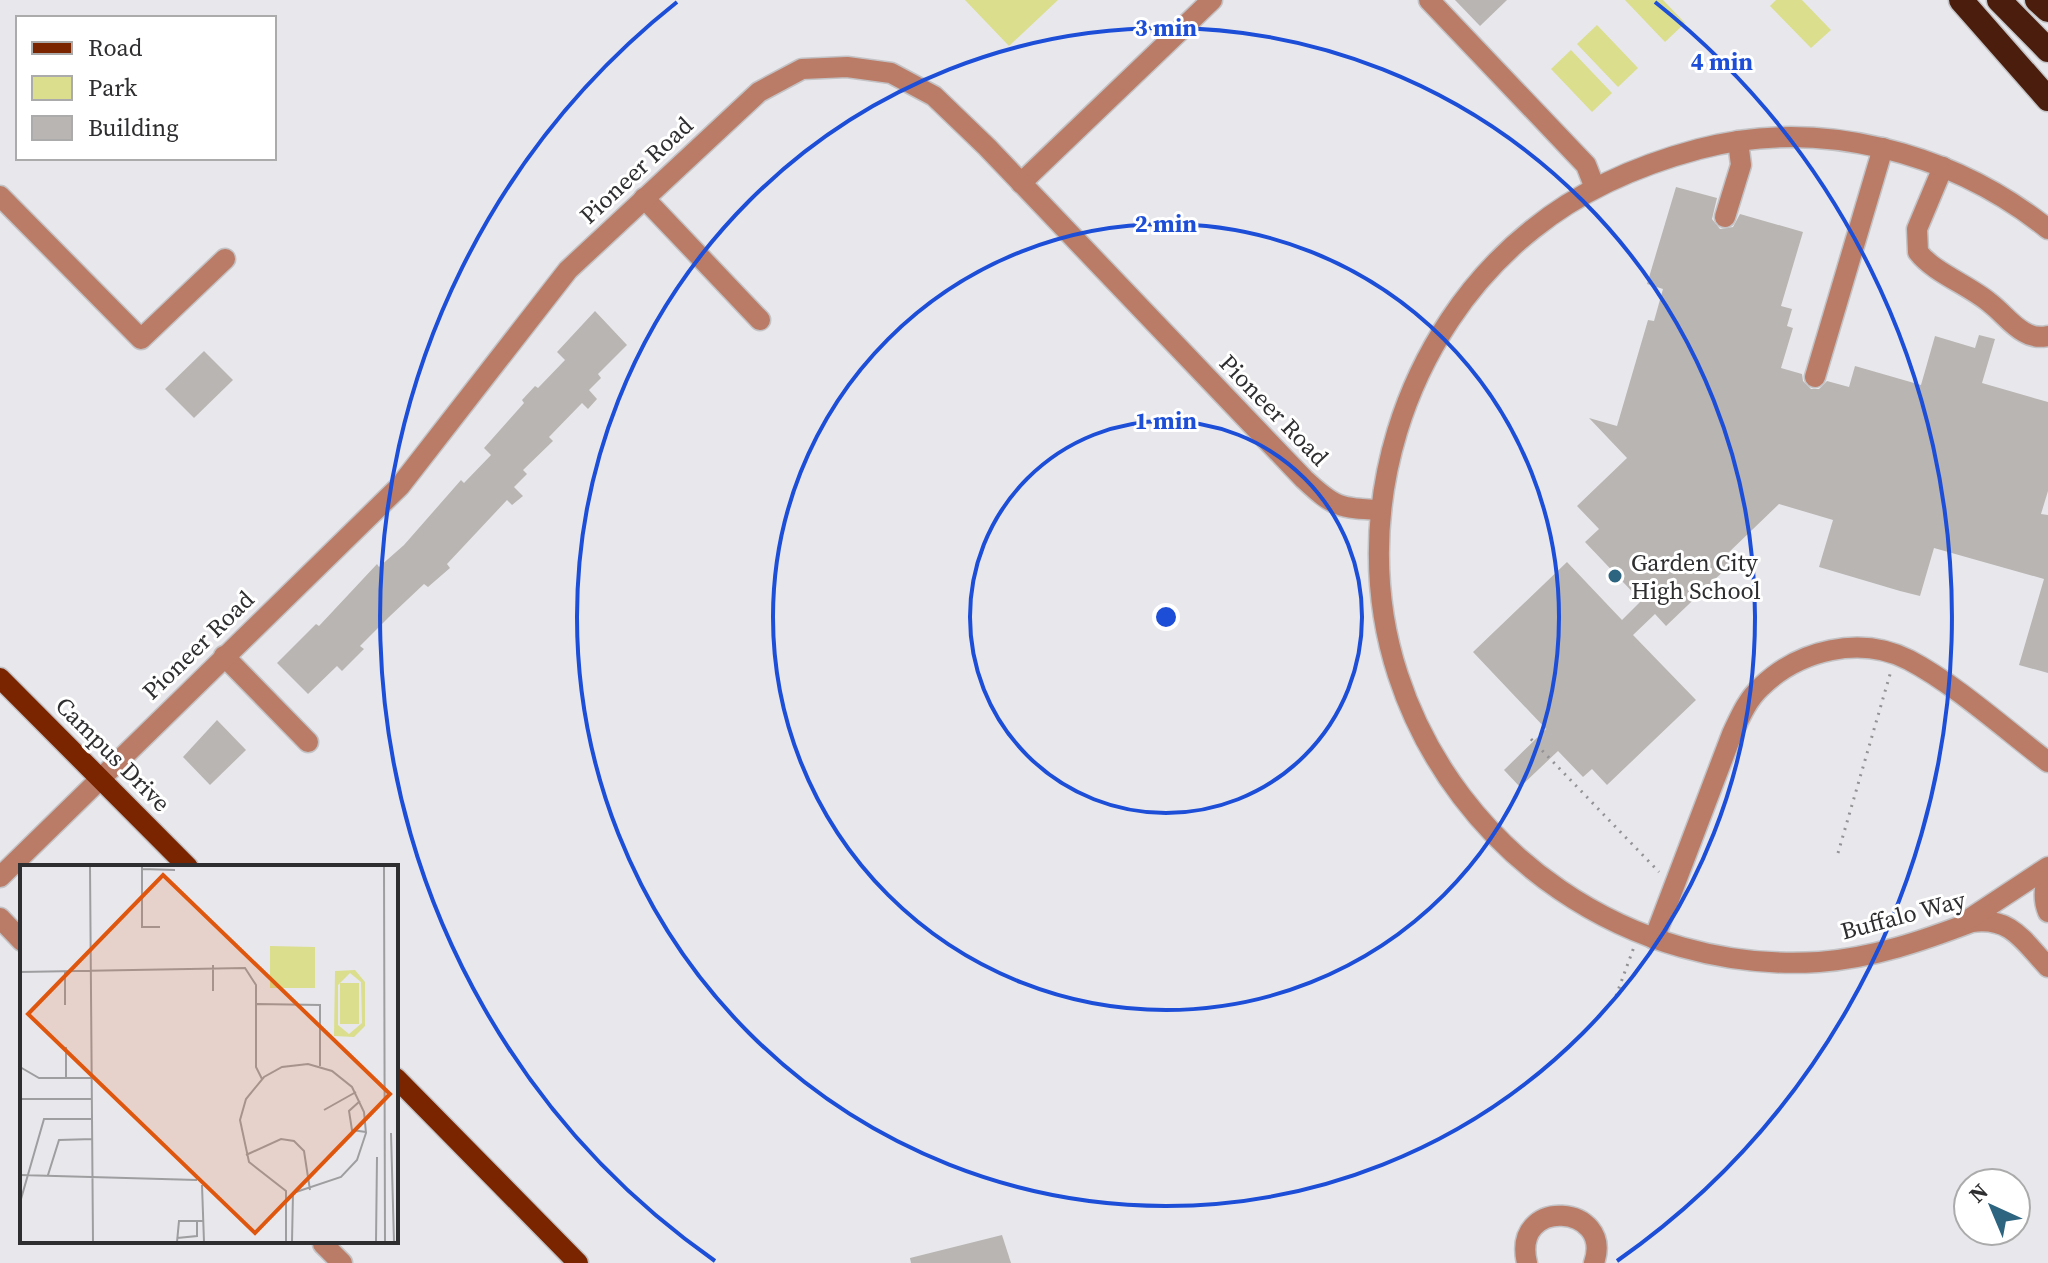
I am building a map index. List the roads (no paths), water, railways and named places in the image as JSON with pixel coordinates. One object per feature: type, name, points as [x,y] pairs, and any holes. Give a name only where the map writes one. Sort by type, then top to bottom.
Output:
[{"type":"highway","points":[[1961,0],[2048,99]]},
{"type":"highway","points":[[1999,0],[2048,50]]},
{"type":"highway","points":[[2037,0],[2048,10]]},
{"type":"main road","name":"Campus Drive","points":[[0,678],[186,865]]},
{"type":"main road","points":[[398,1080],[578,1263]]},
{"type":"street","points":[[1021,183],[1212,0]]},
{"type":"street","points":[[1429,0],[1586,165],[1595,188]]},
{"type":"street","name":"Pioneer Road","points":[[0,877],[400,486],[568,270],[759,92],[802,69],[847,67],[891,73],[934,96],[1330,503],[1346,509],[1381,510]]},
{"type":"street","name":"Buffalo Way","points":[[2048,229],[2009,201],[1943,167],[1883,148],[1844,141],[1797,137],[1738,141],[1669,157],[1595,188],[1531,230],[1473,287],[1448,320],[1422,365],[1401,416],[1389,457],[1381,510],[1379,572],[1388,640],[1397,675],[1444,773],[1487,828],[1536,874],[1644,943],[1740,960],[1807,962],[1885,952],[1972,922],[2001,922],[2014,931],[2048,967]]},
{"type":"street","points":[[1725,217],[1741,165],[1738,141]]},
{"type":"street","points":[[1815,377],[1883,148]]},
{"type":"street","points":[[1943,167],[1917,229],[1918,252],[1932,267],[1991,303],[2024,333],[2035,337],[2048,336]]},
{"type":"street","points":[[0,196],[141,339],[225,259]]},
{"type":"street","points":[[644,198],[760,320]]},
{"type":"street","points":[[1644,943],[1745,707],[1760,688],[1787,666],[1816,653],[1850,648],[1880,650],[1907,659],[1933,674],[2048,762]]},
{"type":"street","points":[[224,656],[308,742]]},
{"type":"street","points":[[1952,930],[2048,867]]},
{"type":"street","points":[[2048,876],[2044,890],[2048,912]]},
{"type":"street","points":[[0,918],[20,939]]},
{"type":"street","points":[[1527,1263],[1525,1241],[1531,1230],[1539,1222],[1562,1214],[1573,1217],[1592,1232],[1596,1243],[1594,1263]]},
{"type":"street","points":[[323,1244],[342,1263]]},
{"type":"place","name":"Garden City High School","points":[[1615,576]]}]
